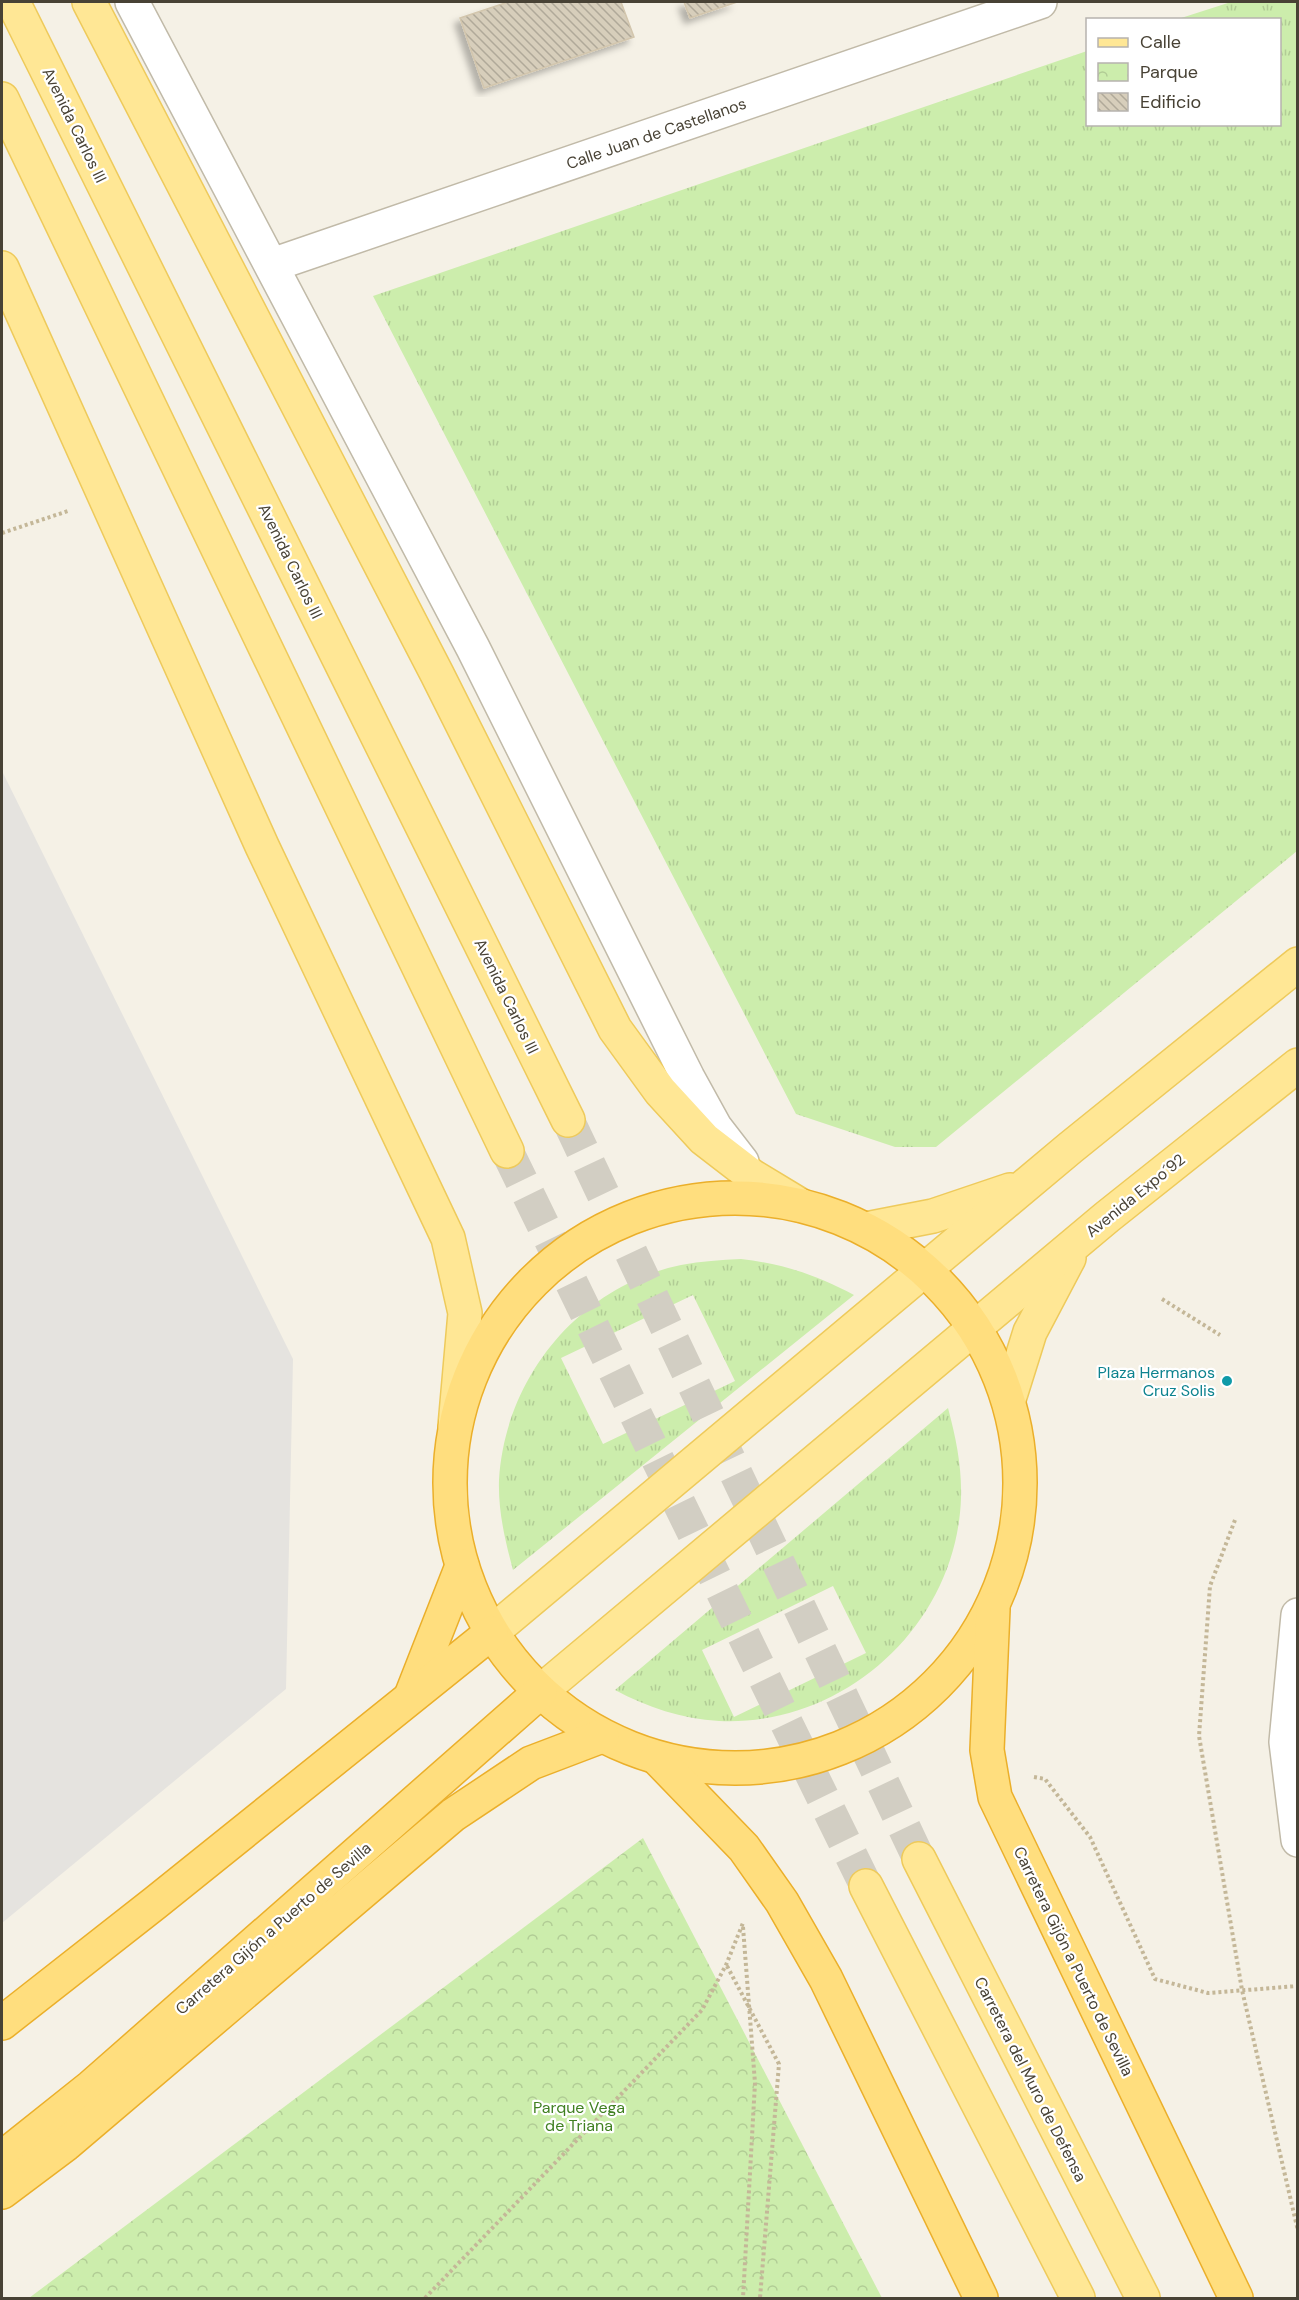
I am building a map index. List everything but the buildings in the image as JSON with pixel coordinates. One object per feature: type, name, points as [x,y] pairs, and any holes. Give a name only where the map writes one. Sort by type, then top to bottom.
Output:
[{"type":"highway","points":[[743,1197],[800,1204],[866,1229],[898,1247],[926,1269],[976,1328],[995,1363],[1008,1399],[1019,1451],[1020,1503],[1011,1555],[993,1605],[971,1643],[943,1677],[910,1708],[873,1732],[832,1750],[790,1763],[745,1768],[701,1767],[657,1758],[602,1736],[569,1716],[540,1692],[491,1633],[462,1566],[452,1528],[449,1477],[455,1426],[472,1372],[499,1322],[536,1278],[581,1243],[632,1217],[687,1201],[743,1197]]},
{"type":"highway","points":[[410,1698],[462,1566]]},
{"type":"highway","name":"Carretera Gijón a Puerto de Sevilla","points":[[993,1605],[987,1750],[995,1797],[1236,2298]]},
{"type":"highway","points":[[2,2023],[491,1633]]},
{"type":"highway","name":"Carretera Gijón a Puerto de Sevilla","points":[[2,2158],[91,2087],[540,1692]]},
{"type":"highway","points":[[2,2192],[66,2145],[453,1815],[531,1763],[602,1736]]},
{"type":"highway","points":[[657,1758],[744,1848],[782,1902],[825,1979],[981,2298]]},
{"type":"main road","name":"Avenida Carlos III","points":[[14,2],[568,1120]]},
{"type":"main road","points":[[89,2],[437,674],[615,1029],[660,1091],[704,1139],[752,1176],[800,1204]]},
{"type":"main road","points":[[2,99],[507,1151]]},
{"type":"main road","points":[[2,268],[262,846],[448,1238],[465,1313],[455,1426]]},
{"type":"main road","points":[[491,1633],[1028,1183],[1298,963]]},
{"type":"main road","name":"Avenida Expo´92","points":[[540,1692],[1078,1242],[1298,1065]]},
{"type":"main road","points":[[866,1229],[933,1216],[1028,1183]]},
{"type":"main road","points":[[1008,1399],[1030,1332],[1078,1242]]},
{"type":"main road","name":"Carretera del Muro de Defensa","points":[[919,1859],[1143,2298]]},
{"type":"main road","points":[[866,1886],[1078,2298]]},
{"type":"street","points":[[132,2],[473,648],[688,1078],[715,1127],[752,1176]]},
{"type":"street","name":"Calle Juan de Castellanos","points":[[272,265],[1040,2]]},
{"type":"street","points":[[1298,1615],[1292,1738],[1298,1840]]},
{"type":"path","points":[[2,533],[68,511]]},
{"type":"path","points":[[1162,1299],[1220,1335]]},
{"type":"path","points":[[1235,1520],[1210,1586],[1199,1736],[1242,1990],[1298,2231]]},
{"type":"path","points":[[1034,1777],[1045,1779],[1090,1837],[1155,1980],[1208,1993],[1298,1986]]},
{"type":"path","points":[[425,2298],[702,2010],[726,1965],[743,1923],[755,2083],[743,2298]]},
{"type":"path","points":[[726,1965],[779,2064],[760,2298]]},
{"type":"green space","points":[[1231,2],[1297,2],[1297,851],[936,1147],[895,1147],[796,1114],[373,296],[1086,51],[1086,126],[1281,126],[1281,18],[1181,18]]},
{"type":"green space","points":[[741,1259],[799,1271],[854,1295],[513,1570],[505,1537],[499,1492],[504,1442],[516,1406],[533,1372],[554,1342],[581,1315],[611,1293],[644,1276],[681,1265]],"holes":[[[693,1295],[735,1381],[603,1444],[561,1358]]]},
{"type":"green space","points":[[948,1408],[961,1475],[961,1498],[955,1544],[939,1587],[916,1626],[886,1659],[850,1686],[809,1706],[765,1718],[719,1721],[692,1718],[652,1707],[615,1690]],"holes":[[[833,1586],[866,1653],[734,1717],[702,1650]]]},
{"type":"green space","name":"Parque Vega de Triana","points":[[643,1838],[882,2298],[29,2298]]},
{"type":"shaded area","points":[[2,771],[293,1359],[286,1689],[2,1923]]},
{"type":"tunnel","points":[[568,1120],[919,1859]]},
{"type":"tunnel","points":[[507,1151],[866,1886]]},
{"type":"place","name":"Plaza Hermanos Cruz Solis","points":[[1227,1381]]}]
